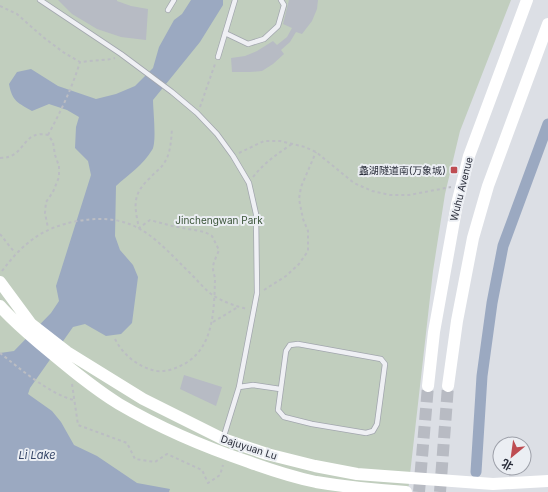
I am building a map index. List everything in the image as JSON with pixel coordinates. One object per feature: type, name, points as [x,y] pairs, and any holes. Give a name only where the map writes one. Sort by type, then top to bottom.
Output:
[{"type":"main road","name":"Wuhu Avenue","points":[[428,386],[434,332],[446,263],[457,204],[469,156],[527,0]]},
{"type":"main road","points":[[448,386],[457,321],[473,238],[488,186],[548,24]]},
{"type":"main road","name":"Dajuyuan Lu","points":[[0,282],[28,327]]},
{"type":"main road","name":"Dajuyuan Lu","points":[[0,306],[63,356],[143,399],[223,439],[267,454],[315,466],[357,474],[493,484],[548,481]]},
{"type":"main road","name":"Dajuyuan Lu","points":[[63,356],[77,374],[118,403],[155,423],[222,452],[273,470],[315,481],[357,488],[406,492]]},
{"type":"lane","points":[[40,0],[121,54],[172,92],[197,113],[217,134],[233,156],[249,183],[256,214],[257,293],[255,311],[239,387],[223,439],[222,452]]},
{"type":"lane","points":[[168,10],[174,0]]},
{"type":"lane","points":[[218,57],[235,0]]},
{"type":"lane","points":[[225,33],[248,44],[264,39],[278,26],[284,5],[281,0]]},
{"type":"lane","points":[[298,344],[375,357],[381,359],[385,364],[377,424],[373,431],[366,433],[312,424],[284,417],[278,410],[280,389],[286,351],[290,345],[298,344]]},
{"type":"lane","points":[[239,387],[253,385],[280,389]]},
{"type":"path","points":[[0,6],[17,14],[53,45],[80,62],[112,59],[121,54]]},
{"type":"path","points":[[197,113],[218,57]]},
{"type":"path","points":[[48,135],[61,111],[80,62]]},
{"type":"path","points":[[139,228],[135,211],[135,201],[142,186],[163,166],[171,150],[172,128]]},
{"type":"path","points":[[0,158],[7,158],[15,155],[29,138],[40,133],[48,135],[53,142],[55,154],[60,166],[59,177],[53,192],[46,202],[45,213],[48,228]]},
{"type":"path","points":[[233,156],[264,141],[280,141],[293,143],[316,152],[354,183],[372,191],[390,195],[409,195],[462,185]]},
{"type":"path","points":[[249,183],[261,167],[272,156],[293,143]]},
{"type":"path","points":[[257,293],[286,276],[299,264],[308,251],[308,231],[303,219],[299,199],[301,187],[316,152]]},
{"type":"path","points":[[0,274],[15,253],[48,228],[69,222],[89,219],[124,221],[139,228],[157,240],[214,296],[238,307],[255,311]]},
{"type":"path","points":[[115,339],[128,357],[142,367],[158,371],[176,369],[194,358],[206,342],[213,322],[215,278],[213,267],[219,250],[212,236],[205,232],[150,220],[139,228]]},
{"type":"path","points":[[0,234],[15,253]]},
{"type":"path","points":[[213,322],[238,307]]},
{"type":"path","points":[[0,353],[44,385],[66,398],[74,400]]},
{"type":"path","points":[[77,374],[72,384],[78,425],[126,443],[135,459],[154,462],[167,454],[202,470],[208,483],[220,475],[222,452]]},
{"type":"green space","name":"Jinchengwan Park","points":[[0,0],[511,0],[460,131],[445,194],[433,271],[408,492],[0,492]]},
{"type":"water","name":"Li Lake","points":[[191,0],[223,0],[223,5],[200,42],[153,100],[155,133],[152,150],[140,165],[116,186],[115,236],[120,250],[133,265],[138,277],[132,323],[121,334],[106,336],[85,324],[73,327],[30,388],[28,394],[52,411],[61,422],[74,445],[97,456],[137,483],[170,489],[169,492],[0,492],[0,353],[14,351],[51,313],[59,301],[56,286],[91,175],[88,161],[75,148],[76,127],[79,117],[67,110],[49,104],[32,111],[16,101],[10,90],[9,84],[17,72],[31,69],[58,86],[96,99],[116,94],[135,86],[153,68],[159,47],[174,20],[182,14]]},
{"type":"building","points":[[58,0],[117,0],[131,6],[148,9],[146,40],[121,37],[97,29],[72,14]]},
{"type":"building","points":[[289,0],[318,0],[317,9],[312,21],[302,34],[296,32],[290,42],[281,50],[284,54],[262,71],[232,72],[231,58],[245,56],[257,51],[273,41],[277,45],[287,37],[292,28],[283,24]]},
{"type":"building","points":[[184,375],[222,387],[216,406],[180,389]]},
{"type":"waterway","points":[[476,472],[482,376],[492,303],[503,246],[548,124]]},
{"type":"tunnel","points":[[419,492],[428,386]]},
{"type":"tunnel","points":[[440,492],[448,386]]},
{"type":"place","name":"蠡湖隧道南(万象城)","points":[[454,170]]}]
